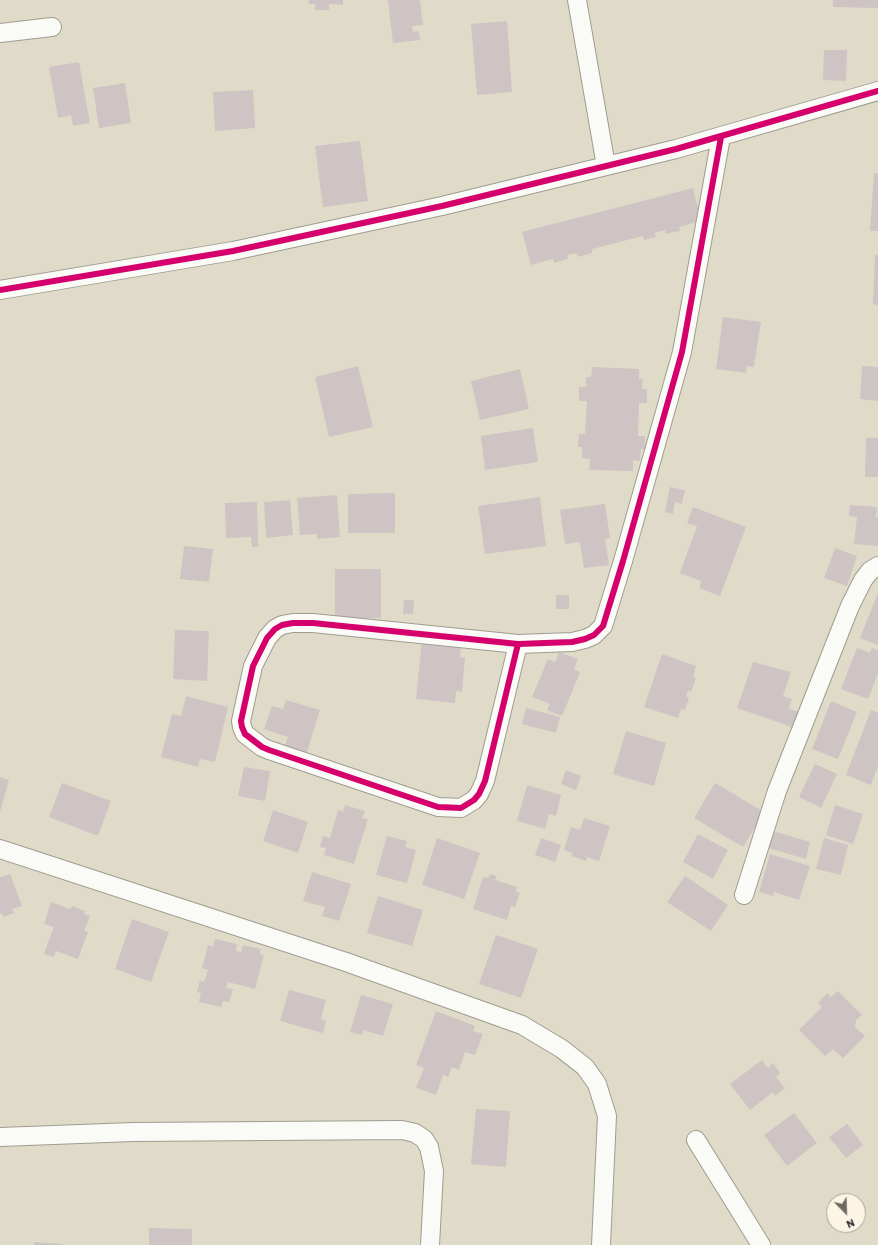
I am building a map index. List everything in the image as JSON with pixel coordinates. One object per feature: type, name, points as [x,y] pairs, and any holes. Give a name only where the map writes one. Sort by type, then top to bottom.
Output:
[{"type":"street","points":[[577,0],[606,166]]},
{"type":"street","points":[[0,33],[52,27]]},
{"type":"street","points":[[0,290],[233,250],[442,206],[721,137],[878,91]]},
{"type":"street","points":[[518,644],[485,781],[479,794],[474,800],[461,808],[438,807],[269,750],[262,747],[245,734],[242,727],[241,721],[253,666],[267,638],[275,629],[282,626],[293,623],[313,623],[518,644],[572,642],[594,635],[603,626],[682,352],[721,137]]},
{"type":"street","points":[[744,895],[777,791],[850,606],[863,580],[870,571],[878,566]]},
{"type":"street","points":[[0,849],[346,962],[522,1025],[562,1049],[585,1067],[597,1084],[607,1116],[601,1245]]},
{"type":"street","points":[[0,1137],[133,1132],[402,1130],[415,1133],[424,1139],[429,1147],[434,1171],[430,1245]]},
{"type":"street","points":[[696,1140],[761,1245]]},
{"type":"building","points":[[309,0],[343,0],[343,5],[329,4],[329,10],[315,10],[315,4],[309,4]]},
{"type":"building","points":[[388,0],[420,0],[423,25],[412,26],[413,32],[419,31],[420,40],[393,43]]},
{"type":"building","points":[[833,0],[878,0],[878,8],[833,7]]},
{"type":"building","points":[[507,21],[512,92],[477,95],[471,24]]},
{"type":"building","points":[[824,50],[847,50],[846,81],[823,80]]},
{"type":"building","points":[[79,62],[90,123],[73,126],[71,115],[58,118],[49,67]]},
{"type":"building","points":[[125,83],[131,123],[99,128],[93,88]]},
{"type":"building","points":[[253,90],[255,128],[215,131],[213,92]]},
{"type":"building","points":[[360,141],[368,201],[323,207],[315,146]]},
{"type":"building","points":[[874,173],[878,173],[878,231],[870,231]]},
{"type":"building","points":[[693,188],[701,221],[679,227],[680,231],[666,234],[665,230],[655,233],[656,237],[644,240],[643,236],[592,249],[592,253],[578,257],[577,253],[567,255],[568,259],[554,263],[553,259],[531,265],[522,232]]},
{"type":"building","points":[[875,255],[878,255],[878,305],[873,304]]},
{"type":"building","points":[[723,317],[761,322],[754,367],[747,366],[746,373],[716,369]]},
{"type":"building","points":[[358,366],[373,427],[329,437],[315,377]]},
{"type":"building","points":[[862,366],[878,367],[878,401],[860,399]]},
{"type":"building","points":[[592,367],[639,369],[639,379],[643,379],[642,389],[647,389],[647,403],[639,403],[638,436],[645,436],[645,449],[641,449],[640,461],[633,460],[633,471],[589,470],[590,459],[582,458],[582,447],[578,447],[579,434],[585,434],[587,401],[579,401],[579,387],[586,387],[586,377],[591,377]]},
{"type":"building","points":[[520,369],[529,409],[480,420],[471,381]]},
{"type":"building","points":[[533,428],[538,462],[485,470],[481,436]]},
{"type":"building","points":[[866,438],[878,438],[878,477],[865,477]]},
{"type":"building","points":[[670,487],[685,490],[682,504],[675,502],[673,514],[665,512]]},
{"type":"building","points":[[395,493],[395,533],[348,533],[348,494]]},
{"type":"building","points":[[337,495],[340,537],[317,539],[317,534],[300,535],[297,498]]},
{"type":"building","points":[[540,497],[546,546],[485,554],[478,506]]},
{"type":"building","points":[[290,500],[293,535],[266,538],[264,502]]},
{"type":"building","points":[[257,502],[258,547],[252,547],[251,537],[226,538],[225,503]]},
{"type":"building","points":[[605,504],[610,538],[605,539],[609,565],[584,568],[580,542],[565,544],[560,510]]},
{"type":"building","points":[[850,505],[877,507],[876,518],[878,518],[878,546],[854,544],[857,517],[849,516]]},
{"type":"building","points":[[693,507],[746,527],[720,596],[699,588],[701,581],[680,573],[697,526],[687,523]]},
{"type":"building","points":[[184,546],[213,549],[209,582],[180,579]]},
{"type":"building","points":[[835,548],[857,556],[847,586],[824,578]]},
{"type":"building","points":[[335,569],[381,569],[381,618],[335,619]]},
{"type":"building","points":[[878,593],[878,645],[860,638]]},
{"type":"building","points":[[556,595],[569,595],[569,609],[556,609]]},
{"type":"building","points":[[404,600],[414,600],[413,614],[403,614]]},
{"type":"building","points":[[175,630],[209,631],[207,681],[173,679]]},
{"type":"building","points":[[422,639],[461,643],[460,657],[465,658],[462,692],[456,691],[455,703],[416,699]]},
{"type":"building","points":[[857,648],[870,653],[872,648],[878,650],[878,673],[868,699],[841,689]]},
{"type":"building","points":[[559,652],[578,659],[574,669],[580,672],[562,716],[547,710],[550,704],[532,697],[548,659],[555,662]]},
{"type":"building","points":[[662,654],[696,666],[693,677],[696,678],[691,692],[688,691],[686,696],[689,698],[685,710],[681,709],[678,718],[644,707]]},
{"type":"building","points":[[753,662],[791,672],[783,696],[792,699],[789,709],[800,712],[795,728],[737,708]]},
{"type":"building","points":[[186,696],[228,707],[215,762],[200,759],[198,767],[161,757],[172,714],[181,716]]},
{"type":"building","points":[[286,700],[320,710],[306,755],[284,748],[288,737],[264,729],[272,706],[283,709]]},
{"type":"building","points":[[831,701],[857,712],[838,759],[812,749]]},
{"type":"building","points":[[526,708],[560,717],[556,733],[522,724]]},
{"type":"building","points":[[871,710],[878,713],[878,766],[871,785],[846,775]]},
{"type":"building","points":[[626,731],[666,743],[654,786],[613,774]]},
{"type":"building","points":[[815,764],[837,774],[821,808],[799,797]]},
{"type":"building","points":[[244,767],[270,771],[265,801],[238,796]]},
{"type":"building","points":[[566,770],[581,776],[576,790],[561,784]]},
{"type":"building","points":[[0,777],[9,780],[0,812]]},
{"type":"building","points":[[62,783],[111,801],[98,836],[49,817]]},
{"type":"building","points":[[715,783],[764,812],[743,847],[694,818]]},
{"type":"building","points":[[527,785],[561,795],[556,816],[549,814],[545,829],[517,821]]},
{"type":"building","points":[[345,805],[365,811],[362,818],[368,819],[354,864],[324,855],[326,848],[320,847],[323,836],[330,838],[338,810],[343,812]]},
{"type":"building","points":[[835,805],[863,814],[853,844],[826,835]]},
{"type":"building","points":[[273,810],[308,822],[298,853],[263,841]]},
{"type":"building","points":[[584,818],[610,826],[599,861],[587,857],[586,861],[571,856],[573,853],[564,850],[571,827],[580,830]]},
{"type":"building","points":[[773,831],[810,842],[806,859],[768,848]]},
{"type":"building","points":[[698,834],[728,850],[713,879],[683,862]]},
{"type":"building","points":[[387,836],[407,841],[405,847],[416,850],[407,883],[376,875]]},
{"type":"building","points":[[437,838],[480,853],[464,899],[422,885]]},
{"type":"building","points":[[541,838],[561,845],[555,862],[535,855]]},
{"type":"building","points":[[824,838],[848,845],[841,875],[816,869]]},
{"type":"building","points":[[770,854],[810,866],[799,900],[774,892],[773,896],[759,892]]},
{"type":"building","points":[[312,872],[351,884],[339,921],[322,916],[325,907],[303,901]]},
{"type":"building","points":[[10,874],[22,906],[12,909],[14,913],[3,917],[2,913],[0,914],[0,877]]},
{"type":"building","points":[[490,874],[497,876],[495,880],[517,887],[516,892],[520,893],[515,907],[511,906],[507,920],[473,909],[483,877],[488,878]]},
{"type":"building","points":[[685,876],[728,905],[711,931],[667,902]]},
{"type":"building","points":[[378,896],[423,910],[412,946],[367,933]]},
{"type":"building","points":[[51,902],[70,909],[72,906],[85,911],[84,914],[90,916],[84,931],[88,932],[78,959],[56,951],[54,957],[44,954],[54,927],[44,924]]},
{"type":"building","points":[[132,919],[169,932],[151,982],[115,969]]},
{"type":"building","points":[[496,935],[538,949],[521,998],[479,984]]},
{"type":"building","points":[[215,939],[237,944],[236,951],[241,952],[243,945],[261,949],[260,954],[264,955],[255,989],[228,982],[226,988],[233,989],[229,1002],[223,1001],[221,1007],[199,1002],[201,993],[197,992],[200,980],[204,982],[208,970],[202,968],[208,945],[213,947]]},
{"type":"building","points":[[289,990],[326,1000],[321,1019],[326,1021],[323,1033],[280,1021]]},
{"type":"building","points":[[838,991],[862,1015],[856,1020],[855,1027],[865,1036],[843,1058],[833,1049],[825,1056],[799,1030],[822,1007],[818,1003],[827,993],[831,997]]},
{"type":"building","points":[[361,995],[393,1004],[383,1036],[363,1030],[362,1035],[350,1032]]},
{"type":"building","points":[[436,1011],[475,1026],[473,1031],[483,1034],[475,1055],[465,1052],[459,1070],[452,1067],[448,1077],[443,1075],[436,1095],[416,1088],[424,1068],[416,1065]]},
{"type":"building","points":[[762,1060],[768,1068],[773,1063],[780,1073],[776,1077],[785,1088],[775,1096],[773,1092],[750,1110],[730,1084]]},
{"type":"building","points":[[476,1109],[510,1111],[506,1167],[471,1164]]},
{"type":"building","points":[[794,1113],[817,1143],[787,1166],[764,1135]]},
{"type":"building","points":[[847,1124],[863,1145],[846,1158],[829,1137]]},
{"type":"building","points":[[149,1228],[192,1229],[192,1245],[149,1245]]},
{"type":"building","points":[[34,1242],[63,1244],[63,1245],[34,1245]]},
{"type":"cycle path","points":[[0,290],[233,251],[442,206],[676,149],[878,91]]},
{"type":"cycle path","points":[[518,644],[485,781],[479,794],[474,800],[461,808],[438,807],[269,750],[262,747],[245,734],[242,727],[241,721],[253,666],[267,638],[275,629],[282,625],[293,623],[313,623],[518,644],[572,642],[594,635],[603,626],[623,561],[682,352],[721,137]]}]
